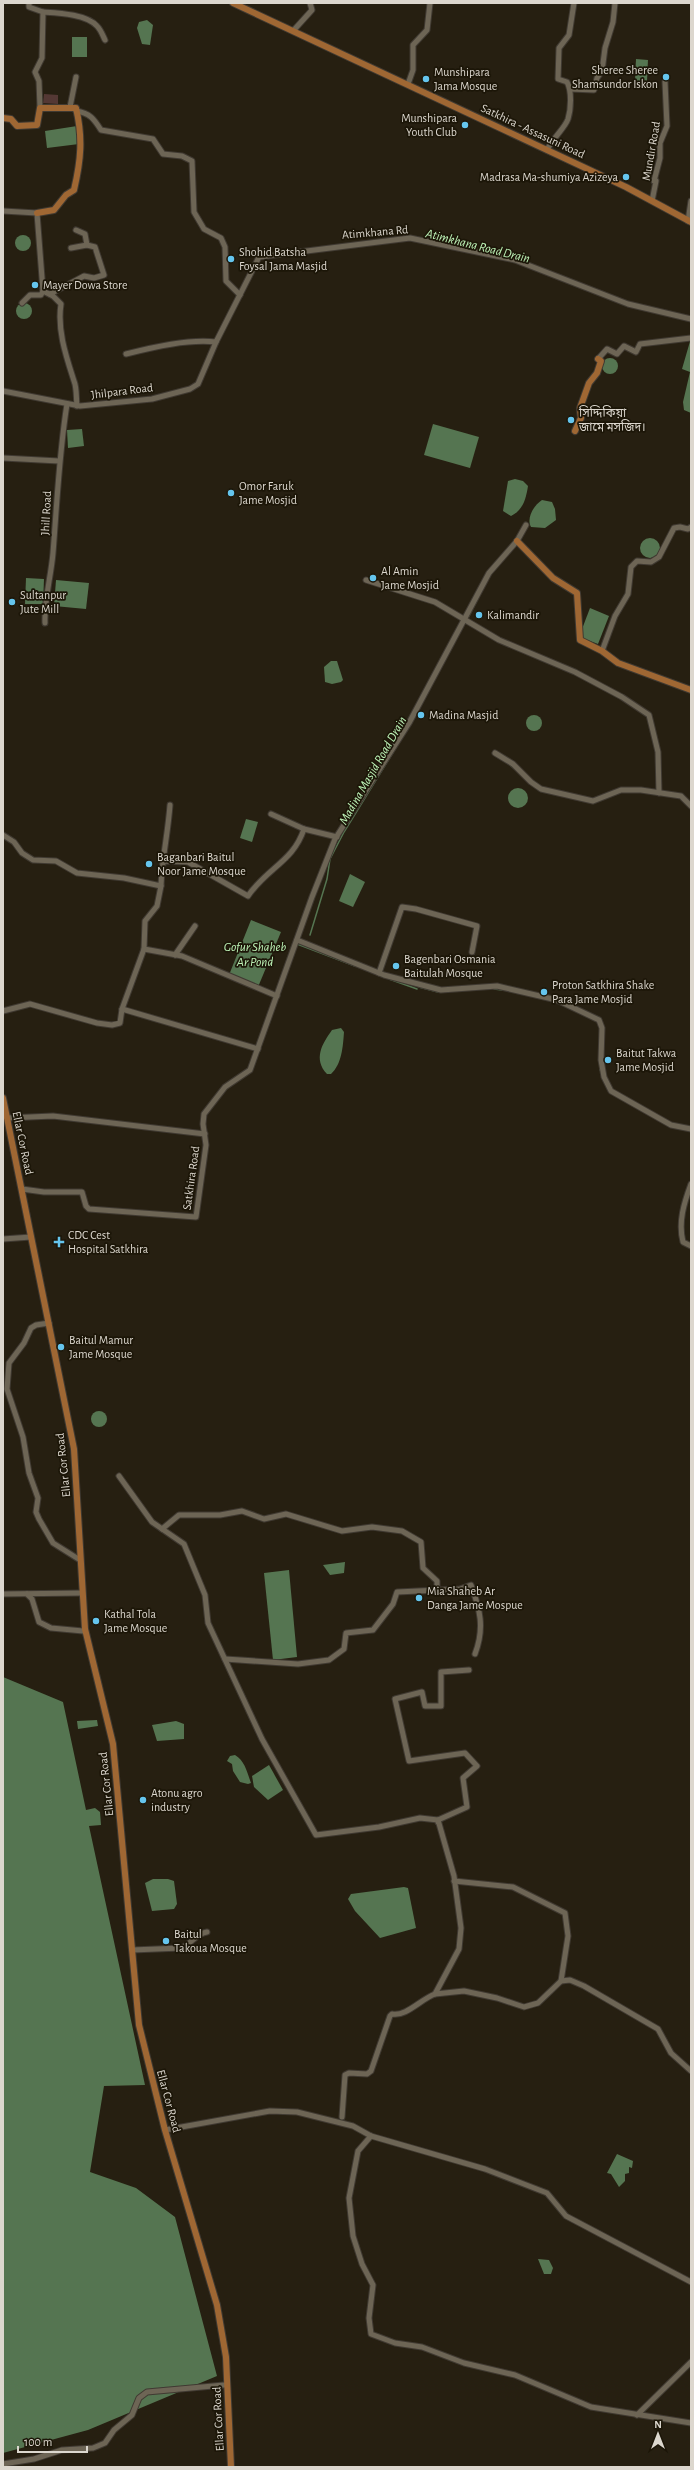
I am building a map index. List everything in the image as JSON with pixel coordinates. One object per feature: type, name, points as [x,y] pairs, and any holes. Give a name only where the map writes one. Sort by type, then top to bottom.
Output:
[{"type":"main road","name":"Satkhira - Assasuni Road","points":[[233,3],[547,150],[652,201],[690,222]]},
{"type":"main road","points":[[3,118],[11,119],[17,126],[37,125],[40,108],[73,109],[82,137],[82,156],[77,167],[74,190],[66,195],[54,210],[37,213]]},
{"type":"main road","points":[[575,431],[581,418],[580,408],[589,383],[597,372],[601,361],[598,359]]},
{"type":"main road","points":[[516,541],[553,578],[577,593],[580,640],[602,651],[618,663],[691,690]]},
{"type":"main road","name":"Ellar Cor Road","points":[[3,1098],[74,1449],[85,1629],[113,1744],[140,2025],[165,2130],[222,2330],[226,2357],[231,2467]]},
{"type":"street","points":[[29,3],[29,7],[43,12],[67,14],[97,26],[105,40]]},
{"type":"street","points":[[293,31],[312,10],[310,3]]},
{"type":"street","points":[[408,84],[413,70],[413,45],[427,30],[430,3]]},
{"type":"street","points":[[547,150],[551,141],[568,120],[570,89],[567,82],[558,79],[559,48],[569,35],[574,3]]},
{"type":"street","points":[[570,89],[594,90],[597,78],[602,71],[605,48],[613,22],[615,3]]},
{"type":"street","points":[[40,108],[39,81],[35,72],[42,58],[43,12]]},
{"type":"street","points":[[76,77],[73,109],[88,113],[94,117],[101,130],[153,139],[163,154],[182,156],[192,161],[194,212],[204,229],[220,238],[224,247],[226,282],[240,295]]},
{"type":"street","name":"Mundir Road","points":[[652,201],[656,181],[654,181],[654,174],[660,158],[660,143],[667,126],[665,82]]},
{"type":"street","points":[[690,222],[691,201]]},
{"type":"street","points":[[3,211],[37,213],[43,265],[43,291],[41,295],[30,295],[22,303]]},
{"type":"street","points":[[76,230],[85,234],[87,245]]},
{"type":"street","name":"Atimkhana Rd","points":[[216,342],[259,257],[410,238],[515,260],[628,304],[691,319]]},
{"type":"street","points":[[50,294],[84,276],[94,278],[104,275],[95,247],[87,245],[72,248]]},
{"type":"street","points":[[43,291],[50,294],[61,304],[59,317],[62,340],[74,380],[77,406]]},
{"type":"street","points":[[62,304],[61,317],[64,340]]},
{"type":"street","points":[[598,359],[607,350],[617,354],[624,346],[636,352],[640,344],[659,340],[691,338]]},
{"type":"street","points":[[126,354],[173,345],[206,341],[216,342]]},
{"type":"street","name":"Jhilpara Road","points":[[3,391],[77,406],[152,399],[190,389],[198,384],[216,342]]},
{"type":"street","name":"Jhill Road","points":[[46,623],[44,606],[51,582],[59,461],[67,404]]},
{"type":"street","points":[[3,458],[59,461]]},
{"type":"street","name":"Satkhira Road","points":[[22,1189],[44,1192],[82,1192],[86,1206],[89,1209],[196,1217],[206,1145],[204,1114],[225,1087],[250,1070],[296,940],[337,837],[409,723],[466,619],[489,573],[516,541],[526,525]]},
{"type":"street","points":[[602,651],[615,616],[628,594],[631,567],[637,561],[651,562],[659,556],[674,528],[680,527],[688,529],[691,527]]},
{"type":"street","points":[[366,580],[436,602],[499,640],[575,672],[622,697],[649,715],[658,752],[659,793]]},
{"type":"street","points":[[495,753],[513,764],[530,782],[540,789],[593,801],[621,790],[640,790],[680,796],[691,806]]},
{"type":"street","points":[[3,1011],[30,1004],[68,1016],[112,1025],[120,1023],[122,1009],[144,948],[145,921],[157,906],[161,886],[162,861],[168,840],[170,805]]},
{"type":"street","points":[[271,814],[304,828],[337,837]]},
{"type":"street","points":[[162,861],[188,862],[248,896],[257,883],[276,865],[285,861],[299,842],[304,828]]},
{"type":"street","points":[[3,835],[14,842],[22,853],[33,860],[56,861],[77,873],[124,878],[161,886]]},
{"type":"street","points":[[379,973],[402,907],[478,926],[472,952]]},
{"type":"street","points":[[175,955],[195,926]]},
{"type":"street","points":[[296,940],[379,973],[441,990],[497,986],[557,1000],[577,1008],[599,1020],[602,1028],[601,1060],[611,1091],[671,1125],[691,1129]]},
{"type":"street","points":[[144,948],[175,955],[277,996]]},
{"type":"street","points":[[122,1009],[258,1049]]},
{"type":"street","points":[[7,1118],[53,1116],[205,1134]]},
{"type":"street","points":[[691,1184],[683,1207],[680,1231],[683,1242],[691,1246]]},
{"type":"street","points":[[3,1239],[32,1237]]},
{"type":"street","points":[[49,1323],[36,1325],[32,1328],[24,1343],[9,1363],[7,1389],[23,1437],[29,1473],[38,1498],[36,1512],[53,1543],[80,1560]]},
{"type":"street","points":[[119,1476],[152,1522],[184,1544],[205,1595],[208,1623],[262,1739],[316,1835],[379,1827],[420,1818],[438,1820],[467,1807],[463,1778],[478,1766],[464,1753],[409,1761],[395,1699],[422,1692],[425,1706],[442,1706],[441,1672],[469,1670]]},
{"type":"street","points":[[162,1529],[179,1515],[220,1515],[242,1511],[264,1519],[286,1514],[342,1531],[372,1527],[402,1531],[421,1542],[423,1568],[436,1581],[437,1590]]},
{"type":"street","points":[[225,1659],[298,1664],[329,1660],[344,1649],[346,1633],[373,1630],[393,1604],[397,1592],[460,1589],[471,1585],[480,1609],[480,1640],[475,1654]]},
{"type":"street","points":[[3,1594],[82,1593]]},
{"type":"street","points":[[27,1594],[32,1599],[39,1622],[51,1628],[83,1631]]},
{"type":"street","points":[[435,1994],[459,1949],[461,1928],[456,1881],[438,1820]]},
{"type":"street","points":[[456,1881],[513,1887],[565,1913],[568,1936],[562,1981]]},
{"type":"street","points":[[132,1950],[181,1948],[187,1946],[197,1934],[207,1932]]},
{"type":"street","points":[[342,2117],[345,2075],[349,2073],[367,2074],[371,2071],[392,2014],[405,2012],[423,1999],[435,1994],[464,1991],[497,1998],[524,2007],[538,2003],[562,1981],[570,1980],[584,1986],[658,2029],[670,2053],[691,2071]]},
{"type":"street","points":[[165,2130],[270,2111],[297,2112],[329,2119],[353,2126],[371,2136],[485,2169],[547,2193],[566,2216],[691,2282]]},
{"type":"street","points":[[371,2136],[358,2151],[349,2198],[353,2236],[362,2264],[373,2285],[369,2318],[371,2334],[395,2343],[422,2347],[464,2363],[515,2375],[591,2407],[636,2415],[691,2422]]},
{"type":"street","points":[[636,2415],[691,2362]]},
{"type":"street","points":[[3,2464],[34,2459],[62,2450],[93,2448],[105,2443],[114,2430],[132,2415],[139,2398],[147,2392],[224,2385]]},
{"type":"shaded area","points":[[44,94],[58,95],[58,104],[43,103]]},
{"type":"water","points":[[147,20],[153,25],[150,45],[142,44],[137,28],[139,22]]},
{"type":"water","points":[[72,37],[87,37],[87,57],[72,57]]},
{"type":"water","points":[[636,59],[648,60],[647,81],[635,81]]},
{"type":"water","points":[[77,126],[79,144],[47,148],[45,131]]},
{"type":"water","points":[[23,235],[29,237],[31,243],[29,249],[23,251],[17,249],[15,243],[17,237]]},
{"type":"water","points":[[21,303],[27,303],[32,308],[30,317],[27,319],[21,319],[16,314],[16,308]]},
{"type":"water","points":[[691,338],[691,413],[684,410],[683,402],[690,372],[682,369]]},
{"type":"water","points":[[607,358],[613,358],[618,363],[616,372],[613,374],[607,374],[602,369],[602,363]]},
{"type":"water","points":[[433,424],[479,437],[470,468],[424,455]]},
{"type":"water","points":[[82,429],[84,446],[68,448],[67,430]]},
{"type":"water","points":[[515,479],[523,481],[528,486],[523,504],[515,514],[511,516],[503,511],[508,481]]},
{"type":"water","points":[[542,500],[552,502],[555,509],[556,520],[545,528],[531,527],[529,520],[530,516],[536,505]]},
{"type":"water","points":[[650,538],[657,541],[660,548],[657,555],[650,558],[643,555],[640,548],[643,541]]},
{"type":"water","points":[[26,578],[44,579],[43,604],[25,604]]},
{"type":"water","points":[[56,580],[89,583],[86,609],[54,606]]},
{"type":"water","points":[[590,608],[609,616],[598,644],[579,637]]},
{"type":"water","points":[[331,661],[337,661],[343,680],[341,682],[332,684],[325,682],[324,667]]},
{"type":"water","points":[[534,715],[541,720],[542,723],[537,730],[534,731],[527,726],[526,723],[531,716]]},
{"type":"water","points":[[518,788],[525,791],[528,798],[525,805],[518,808],[511,805],[508,798],[511,791]]},
{"type":"water","points":[[246,819],[258,822],[252,842],[240,838]]},
{"type":"water","points":[[350,874],[365,882],[353,907],[339,901]]},
{"type":"water","name":"Gofur Shaheb Ar Pond","points":[[251,920],[281,932],[258,987],[229,975]]},
{"type":"water","points":[[341,1028],[344,1032],[340,1060],[335,1070],[331,1074],[327,1074],[320,1063],[320,1052],[332,1030]]},
{"type":"water","points":[[96,1411],[102,1411],[107,1416],[105,1425],[102,1427],[96,1427],[91,1422],[91,1416]]},
{"type":"water","points":[[345,1562],[344,1573],[330,1575],[323,1565]]},
{"type":"water","points":[[289,1570],[297,1657],[273,1660],[264,1573]]},
{"type":"water","points":[[3,1677],[63,1702],[86,1810],[95,1808],[100,1812],[101,1825],[89,1826],[145,2085],[104,2086],[90,2172],[136,2188],[175,2217],[217,2376],[88,2430],[3,2453]]},
{"type":"water","points":[[97,1720],[98,1726],[78,1729],[77,1721]]},
{"type":"water","points":[[176,1721],[184,1724],[184,1739],[157,1741],[152,1725]]},
{"type":"water","points":[[235,1755],[241,1760],[251,1783],[248,1784],[240,1782],[233,1771],[232,1764],[227,1761],[230,1756]]},
{"type":"water","points":[[269,1765],[283,1790],[268,1800],[254,1787],[252,1776]]},
{"type":"water","points":[[153,1879],[168,1879],[174,1881],[177,1904],[174,1909],[152,1911],[145,1883]]},
{"type":"water","points":[[404,1887],[408,1888],[416,1928],[380,1938],[355,1911],[348,1899],[351,1894]]},
{"type":"water","points":[[617,2154],[633,2161],[632,2168],[629,2167],[629,2173],[625,2174],[625,2181],[619,2187],[611,2174],[607,2173]]},
{"type":"water","points":[[538,2259],[549,2260],[553,2268],[551,2274],[544,2274]]},
{"type":"waterway","points":[[468,618],[478,598]]},
{"type":"waterway","name":"Madina Masjid Road Drain","points":[[310,935],[327,879],[330,859],[344,832],[397,746]]},
{"type":"waterway","points":[[510,765],[517,771]]},
{"type":"waterway","points":[[522,776],[541,791]]},
{"type":"waterway","points":[[297,944],[355,966]]},
{"type":"waterway","points":[[389,979],[417,989]]},
{"type":"waterway","points":[[419,987],[438,992]]},
{"type":"waterway","points":[[494,989],[502,990]]},
{"type":"waterway","points":[[599,1053],[600,1070]]},
{"type":"place","name":"Sheree Sheree Shamsundor Iskon","points":[[666,77]]},
{"type":"place","name":"Munshipara Jama Mosque","points":[[426,79]]},
{"type":"place","name":"Munshipara Youth Club","points":[[465,125]]},
{"type":"place","name":"Madrasa Ma-shumiya Azizeya","points":[[626,177]]},
{"type":"place","name":"Shohid Batsha Foysal Jama Masjid","points":[[231,259]]},
{"type":"place","name":"Mayer Dowa Store","points":[[35,285]]},
{"type":"place","name":"সিদ্দিকিয়া জামে মসজিদ।","points":[[571,420]]},
{"type":"place","name":"Omor Faruk Jame Mosjid","points":[[231,493]]},
{"type":"place","name":"Al Amin Jame Mosjid","points":[[373,578]]},
{"type":"place","name":"Sultanpur Jute Mill","points":[[12,602]]},
{"type":"place","name":"Kalimandir","points":[[479,615]]},
{"type":"place","name":"Madina Masjid","points":[[421,715]]},
{"type":"place","name":"Baganbari Baitul Noor Jame Mosque","points":[[149,864]]},
{"type":"place","name":"Bagenbari Osmania Baitulah Mosque","points":[[396,966]]},
{"type":"place","name":"Proton Satkhira Shake Para Jame Mosjid","points":[[544,992]]},
{"type":"place","name":"Baitut Takwa Jame Mosjid","points":[[608,1060]]},
{"type":"place","name":"CDC Cest Hospital Satkhira","points":[[59,1242]]},
{"type":"place","name":"Baitul Mamur Jame Mosque","points":[[61,1347]]},
{"type":"place","name":"Mia Shaheb Ar Danga Jame Mospue","points":[[419,1598]]},
{"type":"place","name":"Kathal Tola Jame Mosque","points":[[96,1621]]},
{"type":"place","name":"Atonu agro industry","points":[[143,1800]]},
{"type":"place","name":"Baitul Takoua Mosque","points":[[166,1941]]},
{"type":"water label","name":"Atimkhana Road Drain","points":[[478,245]]}]
